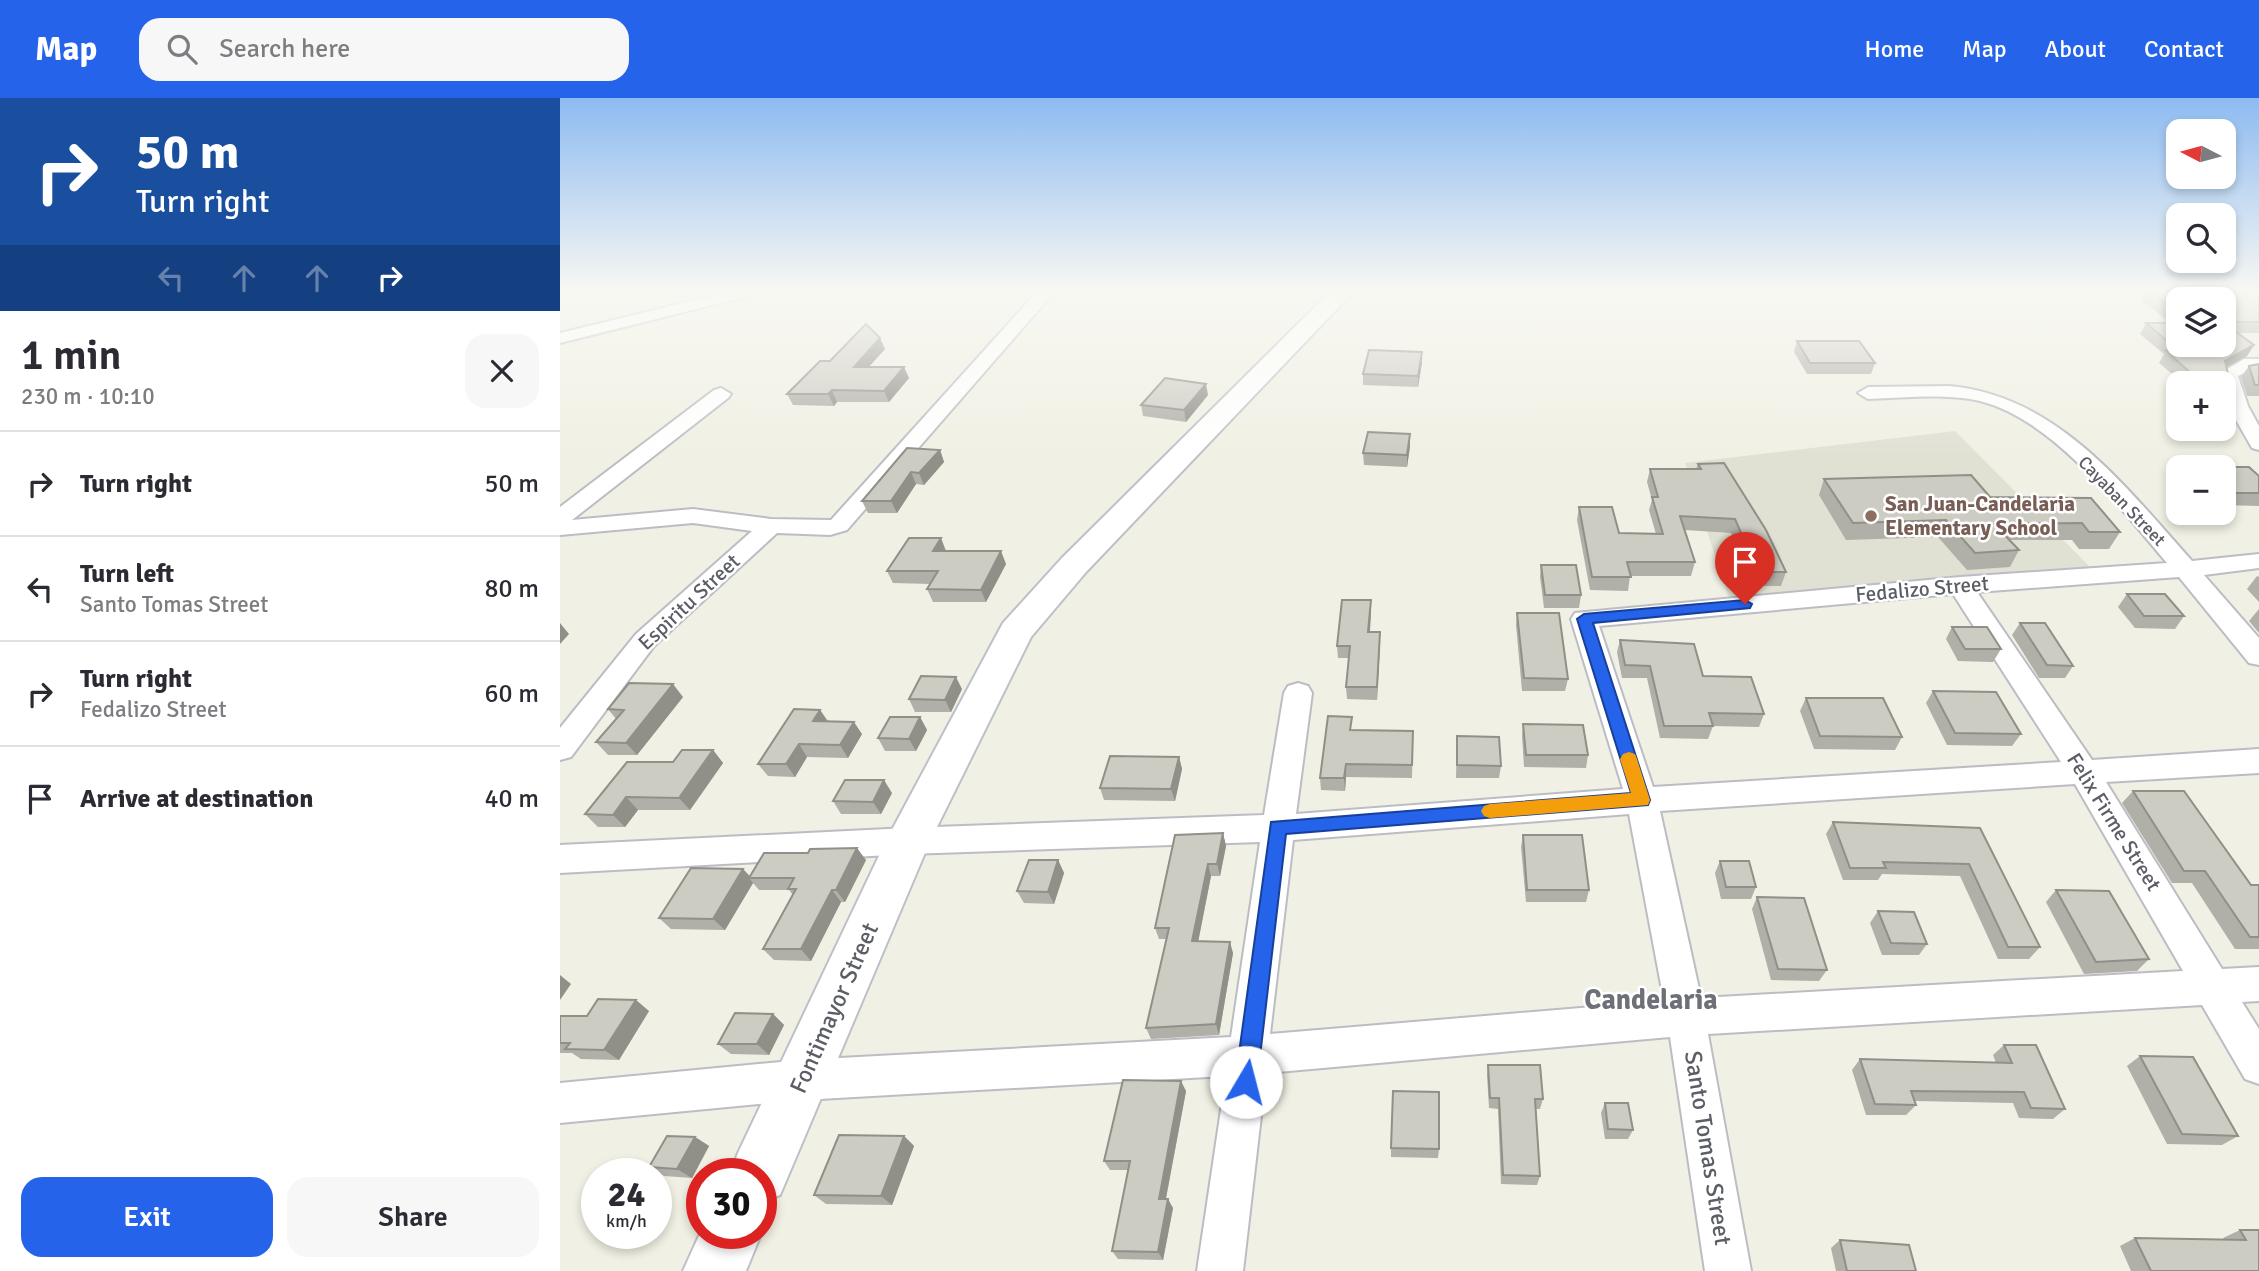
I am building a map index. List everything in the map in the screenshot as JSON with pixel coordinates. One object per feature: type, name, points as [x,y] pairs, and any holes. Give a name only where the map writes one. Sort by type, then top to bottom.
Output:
[{"type":"street","points":[[560,528],[693,516],[771,526],[830,528],[839,525],[997,347]]},
{"type":"street","name":"Fontimayor Street","points":[[766,1158],[908,841],[1016,632],[1074,565],[1288,347]]},
{"type":"street","points":[[2259,365],[2244,365],[2228,374],[2238,406],[2259,444]]},
{"type":"street","name":"Cayaban Street","points":[[1868,393],[1961,392],[1997,401],[2030,418],[2098,472],[2188,569],[2259,656]]},
{"type":"street","points":[[560,518],[721,394]]},
{"type":"street","name":"Espiritu Street","points":[[560,749],[645,640],[771,526]]},
{"type":"street","name":"Fedalizo Street","points":[[1584,619],[2259,561]]},
{"type":"street","name":"Felix Firme Street","points":[[1960,585],[2083,771],[2259,1065]]},
{"type":"street","name":"Santo Tomas Street","points":[[1584,619],[1642,800],[1686,1017],[1728,1271]]},
{"type":"street","points":[[1220,1271],[1298,693]]},
{"type":"street","points":[[560,859],[908,841],[1278,828],[1642,800],[2259,761]]},
{"type":"street","points":[[560,1103],[802,1080],[1250,1055],[1686,1017],[2259,984]]},
{"type":"street","points":[[714,1271],[724,1249]]},
{"type":"shaded area","name":"San Juan-Candelaria Elementary School","points":[[1955,431],[2093,570],[1729,599],[1685,463]]},
{"type":"building","points":[[844,347],[872,347],[854,367],[904,367],[884,391],[832,390],[828,394],[787,394],[820,361],[830,361]]},
{"type":"building","points":[[1800,347],[1863,347],[1875,363],[1810,363]]},
{"type":"building","points":[[2236,347],[2251,347],[2236,355]]},
{"type":"building","points":[[1369,350],[1422,352],[1418,376],[1363,374]]},
{"type":"building","points":[[2173,357],[2232,357],[2225,361],[2227,371],[2189,371]]},
{"type":"building","points":[[2259,364],[2259,385],[2255,385],[2249,366]]},
{"type":"building","points":[[1165,378],[1206,384],[1184,410],[1141,405]]},
{"type":"building","points":[[1368,432],[1410,434],[1407,455],[1363,453]]},
{"type":"building","points":[[907,448],[940,450],[919,473],[911,472],[891,501],[862,501]]},
{"type":"building","points":[[1724,463],[1766,530],[1786,572],[1758,572],[1735,519],[1680,516],[1695,562],[1627,562],[1631,577],[1592,577],[1579,507],[1612,507],[1619,533],[1663,534],[1652,497],[1658,497],[1650,469],[1701,469],[1698,464]]},
{"type":"building","points":[[2236,467],[2249,467],[2259,476],[2259,493],[2236,493]]},
{"type":"building","points":[[1971,475],[1990,497],[2091,498],[2120,532],[2089,532],[2082,523],[1994,524],[2019,550],[1975,553],[1946,520],[1853,523],[1824,479]]},
{"type":"building","points":[[909,538],[941,538],[933,551],[1001,551],[981,590],[927,589],[938,571],[887,571]]},
{"type":"building","points":[[1541,565],[1576,565],[1581,595],[1545,595]]},
{"type":"building","points":[[2127,594],[2165,594],[2184,616],[2144,616]]},
{"type":"building","points":[[1342,600],[1371,600],[1368,632],[1380,632],[1377,687],[1346,687],[1350,646],[1337,646]]},
{"type":"building","points":[[1517,613],[1559,613],[1568,679],[1524,678]]},
{"type":"building","points":[[2020,623],[2045,623],[2073,666],[2047,665]]},
{"type":"building","points":[[1952,627],[1987,627],[2001,649],[1965,649]]},
{"type":"building","points":[[1620,640],[1694,644],[1703,676],[1751,677],[1764,714],[1709,713],[1713,726],[1664,726],[1650,666],[1625,665]]},
{"type":"building","points":[[921,676],[956,677],[945,700],[909,699]]},
{"type":"building","points":[[629,683],[673,684],[626,743],[596,742],[624,710],[608,709]]},
{"type":"building","points":[[1933,691],[1996,692],[2021,734],[1955,733]]},
{"type":"building","points":[[1806,698],[1883,698],[1902,737],[1820,736]]},
{"type":"building","points":[[794,709],[820,710],[813,721],[854,722],[840,745],[799,744],[786,764],[758,764]]},
{"type":"building","points":[[1328,716],[1352,717],[1350,730],[1413,731],[1412,765],[1346,764],[1344,778],[1320,778]]},
{"type":"building","points":[[890,717],[920,717],[909,739],[878,738]]},
{"type":"building","points":[[1523,724],[1583,725],[1588,755],[1526,755]]},
{"type":"building","points":[[1457,736],[1499,737],[1501,766],[1457,765]]},
{"type":"building","points":[[682,750],[713,750],[679,798],[626,797],[613,815],[585,814],[627,762],[673,762]]},
{"type":"building","points":[[1110,756],[1179,757],[1171,789],[1100,788]]},
{"type":"building","points":[[845,780],[884,780],[873,802],[833,801]]},
{"type":"building","points":[[2133,791],[2184,791],[2251,885],[2259,885],[2259,937],[2250,937],[2205,871],[2184,871]]},
{"type":"building","points":[[1833,822],[1980,828],[2040,947],[2008,947],[1969,864],[1883,862],[1886,868],[1850,868]]},
{"type":"building","points":[[1223,833],[1217,864],[1208,864],[1192,941],[1230,942],[1216,1024],[1146,1028],[1169,928],[1155,928],[1175,835]]},
{"type":"building","points":[[1523,835],[1582,835],[1589,890],[1527,890]]},
{"type":"building","points":[[857,848],[801,949],[763,949],[796,889],[788,889],[794,878],[749,878],[764,853],[808,853],[810,849]]},
{"type":"building","points":[[1029,860],[1058,860],[1048,892],[1017,891]]},
{"type":"building","points":[[1720,861],[1749,861],[1756,887],[1726,887]]},
{"type":"building","points":[[691,868],[743,869],[713,919],[659,918]]},
{"type":"building","points":[[2056,890],[2109,891],[2149,959],[2096,962]]},
{"type":"building","points":[[1757,897],[1804,898],[1827,970],[1778,969]]},
{"type":"building","points":[[1878,911],[1914,912],[1927,944],[1891,943]]},
{"type":"building","points":[[598,999],[636,1000],[604,1050],[565,1049],[570,1043],[560,1043],[560,1016],[587,1016]]},
{"type":"building","points":[[735,1013],[773,1014],[757,1044],[718,1044]]},
{"type":"building","points":[[2004,1045],[2036,1045],[2065,1109],[2031,1108],[2024,1092],[1911,1091],[1916,1105],[1875,1104],[1860,1059],[2012,1063]]},
{"type":"building","points":[[2140,1056],[2193,1057],[2238,1136],[2182,1134]]},
{"type":"building","points":[[1488,1065],[1540,1065],[1543,1099],[1535,1099],[1540,1176],[1503,1175],[1499,1098],[1490,1098]]},
{"type":"building","points":[[1123,1080],[1181,1081],[1159,1199],[1168,1199],[1158,1252],[1112,1251],[1130,1161],[1104,1161]]},
{"type":"building","points":[[1393,1091],[1439,1092],[1439,1149],[1391,1148]]},
{"type":"building","points":[[1605,1103],[1628,1103],[1633,1130],[1608,1129]]},
{"type":"building","points":[[839,1135],[904,1136],[881,1196],[814,1195]]},
{"type":"building","points":[[667,1136],[695,1137],[677,1169],[672,1169],[672,1158],[654,1158]]},
{"type":"building","points":[[2240,1230],[2259,1230],[2259,1271],[2151,1271],[2135,1238],[2246,1240]]},
{"type":"building","points":[[1840,1240],[1909,1245],[1916,1271],[1847,1271]]},
{"type":"slow traffic","points":[[1490,811],[1642,800],[1629,759]]},
{"type":"place","name":"San Juan-Candelaria Elementary School","points":[[1871,516]]},
{"type":"district","name":"Candelaria","points":[[1651,1000]]},
{"type":"route","points":[[1246,1082],[1278,828],[1642,800],[1584,619],[1745,604]]}]
